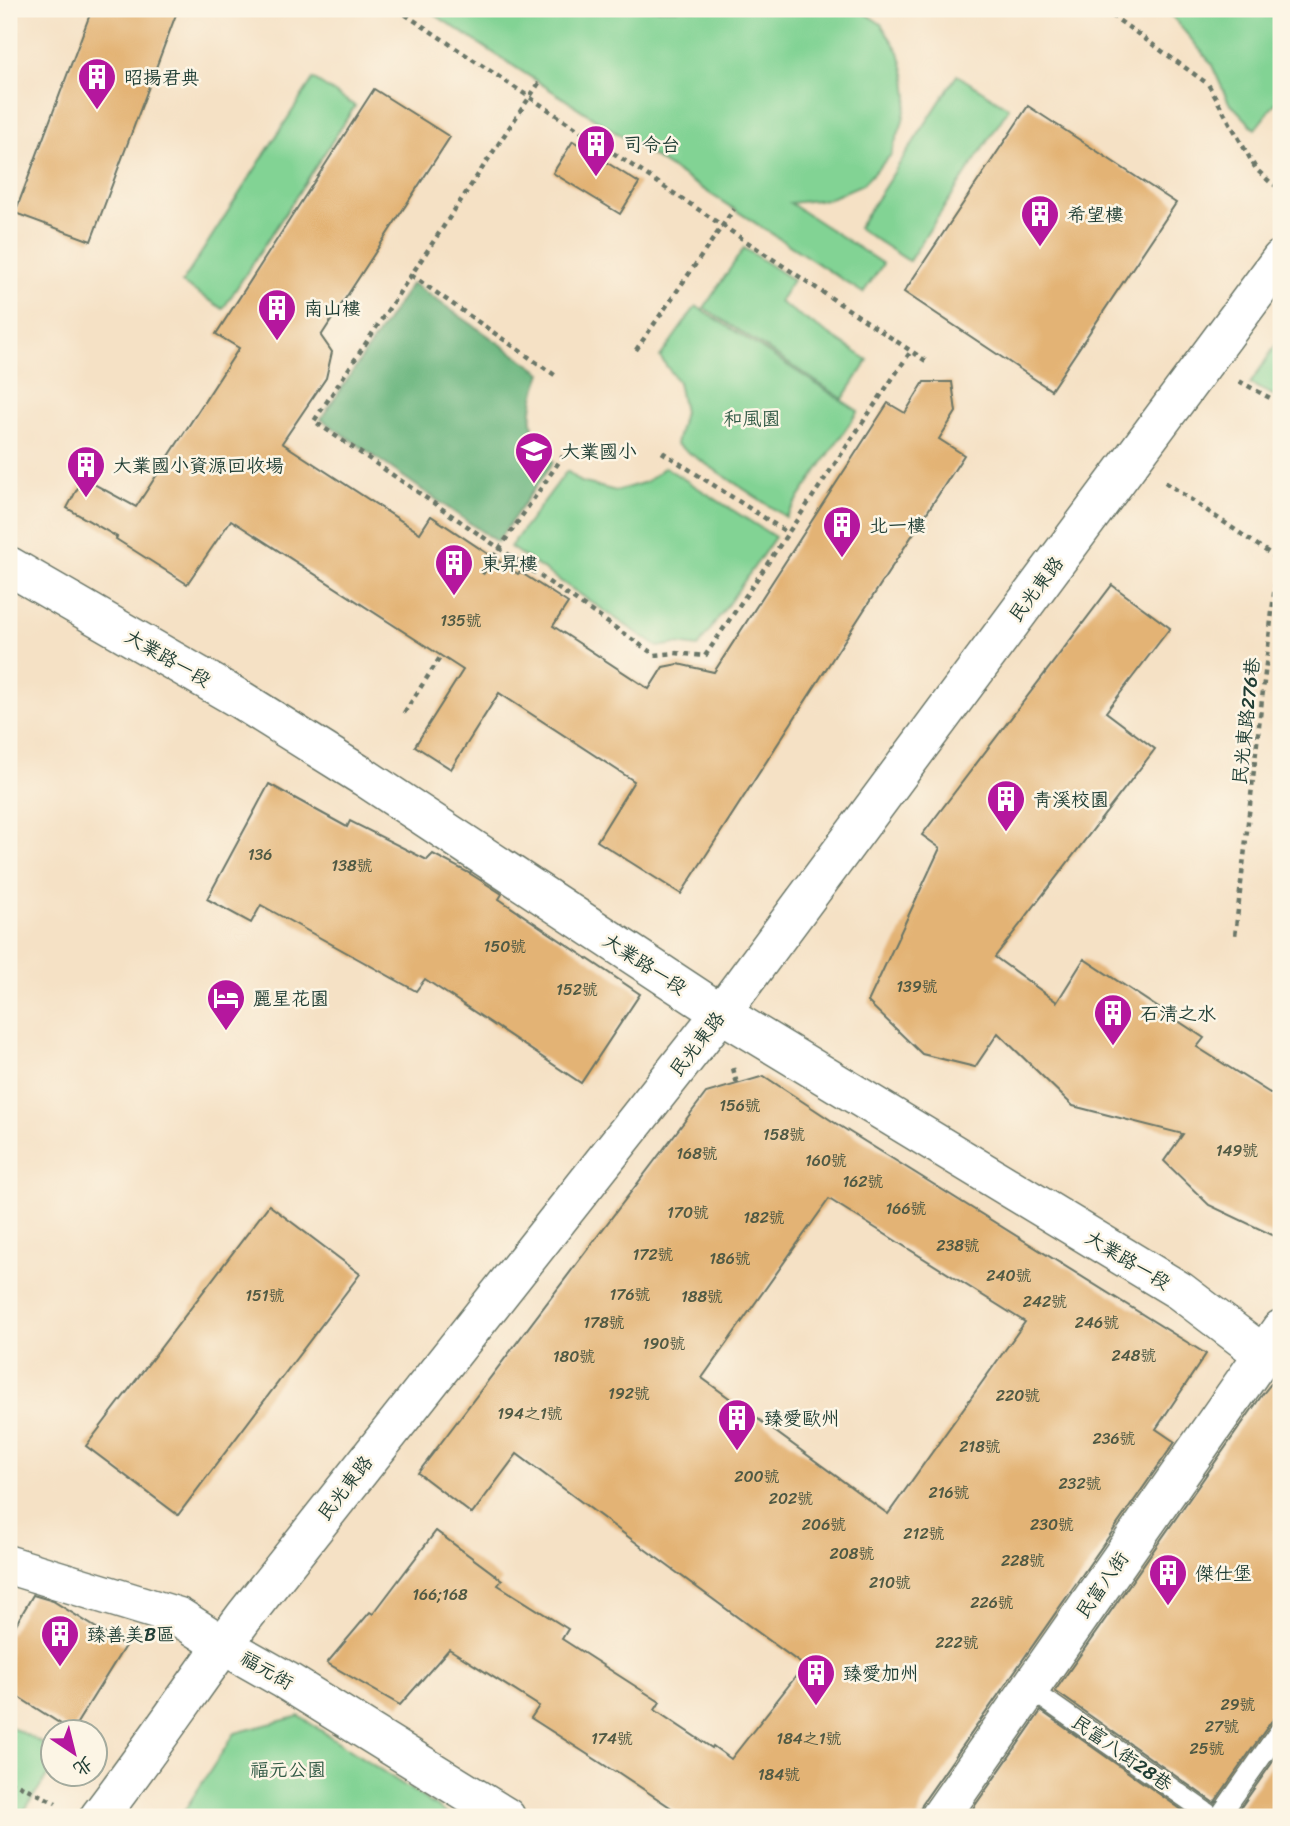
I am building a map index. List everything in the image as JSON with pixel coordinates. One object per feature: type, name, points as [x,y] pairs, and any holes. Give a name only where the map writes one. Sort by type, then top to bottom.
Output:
[{"type":"street","name":"民光東路","points":[[99,1817],[223,1645],[721,1013],[1281,259]]},
{"type":"street","name":"大業路一段","points":[[11,572],[241,700],[353,770],[721,1013],[1275,1347]]},
{"type":"street","name":"民富八街","points":[[940,1817],[1275,1347]]},
{"type":"street","name":"福元街","points":[[9,1565],[179,1617],[506,1817]]},
{"type":"lane","name":"民富八街28巷","points":[[1030,1689],[1213,1817]]},
{"type":"lane","points":[[1219,1817],[1281,1729]]},
{"type":"path","points":[[397,9],[926,361]]},
{"type":"path","points":[[1103,9],[1208,83],[1256,169],[1281,190]]},
{"type":"path","points":[[539,82],[314,421],[655,655],[675,653],[705,656],[911,351]]},
{"type":"path","points":[[636,350],[734,209]]},
{"type":"path","points":[[411,275],[556,376]]},
{"type":"path","points":[[1232,377],[1281,404]]},
{"type":"path","points":[[662,452],[788,533]]},
{"type":"path","points":[[482,574],[563,456]]},
{"type":"path","name":"民光東路276巷","points":[[1132,460],[1278,559],[1235,936]]},
{"type":"path","points":[[404,713],[441,656]]},
{"type":"path","points":[[735,1076],[737,1084]]},
{"type":"path","points":[[9,1784],[15,1783],[56,1802]]},
{"type":"green space","points":[[426,9],[858,9],[881,24],[899,52],[908,98],[902,124],[890,156],[863,184],[828,199],[790,203],[883,264],[863,293]]},
{"type":"green space","points":[[1166,9],[1281,9],[1281,96],[1255,129],[1228,101],[1211,63]]},
{"type":"green space","points":[[957,75],[1009,108],[909,261],[858,228]]},
{"type":"green space","points":[[313,79],[355,106],[223,309],[182,283]]},
{"type":"green space","points":[[744,248],[793,280],[779,302],[868,360],[843,399],[704,308]]},
{"type":"green space","points":[[412,283],[542,373],[534,398],[532,420],[538,440],[553,462],[497,542],[321,419]]},
{"type":"green space","name":"和風園","points":[[696,306],[858,411],[786,517],[676,444],[684,412],[678,382],[660,357]]},
{"type":"green space","points":[[1281,337],[1281,399],[1250,384]]},
{"type":"green space","points":[[665,467],[775,537],[698,647],[676,644],[658,647],[510,547],[567,471],[581,482],[616,491],[646,482]]},
{"type":"green space","name":"福元公園","points":[[299,1716],[452,1817],[180,1817],[235,1733]]},
{"type":"green space","points":[[9,1726],[38,1741],[40,1787],[20,1817],[9,1817]]},
{"type":"building","name":"昭揚君典","points":[[92,9],[178,9],[91,241],[15,213]]},
{"type":"building","points":[[374,89],[450,137],[321,336],[332,352],[326,378],[282,443],[420,533],[431,516],[518,574],[520,572],[568,603],[553,626],[649,689],[663,667],[678,664],[714,672],[888,403],[905,413],[924,382],[952,382],[956,412],[939,439],[964,455],[681,894],[597,841],[634,781],[499,693],[451,769],[415,746],[463,670],[231,520],[187,584],[116,539],[117,537],[67,508],[83,478],[136,507],[239,348],[216,334]]},
{"type":"building","name":"希望樓","points":[[1028,106],[1176,203],[1051,390],[904,292]]},
{"type":"building","name":"司令台","points":[[573,141],[639,183],[620,214],[553,173]]},
{"type":"building","points":[[1112,585],[1170,628],[1106,712],[1155,749],[995,957],[1057,1002],[1084,959],[1204,1038],[1197,1047],[1281,1100],[1281,1239],[1209,1205],[1164,1161],[1183,1134],[1073,1106],[998,1033],[975,1067],[922,1054],[868,1002],[940,848],[922,835]]},
{"type":"building","points":[[269,784],[347,827],[350,821],[427,860],[433,854],[469,873],[502,894],[499,899],[640,994],[581,1083],[425,979],[416,991],[261,905],[251,923],[207,899]]},
{"type":"building","points":[[764,1076],[1206,1354],[1156,1429],[1175,1442],[922,1804],[918,1817],[685,1817],[531,1718],[539,1706],[449,1649],[400,1705],[327,1663],[370,1612],[373,1614],[436,1531],[502,1580],[498,1585],[568,1629],[562,1639],[660,1702],[655,1710],[731,1759],[804,1666],[517,1454],[472,1514],[418,1473],[706,1093]],"holes":[[[829,1199],[1025,1322],[888,1514],[702,1378]]]},
{"type":"building","points":[[269,1205],[360,1274],[178,1515],[86,1446]]},
{"type":"building","points":[[1274,1380],[1281,1380],[1281,1717],[1271,1722],[1214,1803],[1055,1691]]},
{"type":"building","name":"臻善美B區","points":[[33,1595],[53,1601],[125,1646],[81,1717],[50,1717],[9,1691],[9,1636]]},
{"type":"building","points":[[1041,1711],[1192,1817],[967,1817]]},
{"type":"building","points":[[1281,1750],[1281,1817],[1234,1817]]},
{"type":"place","name":"昭揚君典","points":[[97,111]]},
{"type":"place","name":"司令台","points":[[596,178]]},
{"type":"place","name":"希望樓","points":[[1040,248]]},
{"type":"place","name":"南山樓","points":[[277,342]]},
{"type":"place","name":"大業國小","points":[[534,485]]},
{"type":"place","name":"大業國小資源回收場","points":[[86,499]]},
{"type":"place","name":"北一樓","points":[[842,559]]},
{"type":"place","name":"東昇樓","points":[[454,597]]},
{"type":"place","name":"青溪校園","points":[[1006,833]]},
{"type":"place","name":"麗星花園","points":[[226,1032]]},
{"type":"place","name":"石清之水","points":[[1113,1047]]},
{"type":"place","name":"臻愛歐州","points":[[737,1452]]},
{"type":"place","name":"傑仕堡","points":[[1168,1607]]},
{"type":"place","name":"臻善美B區","points":[[60,1668]]},
{"type":"place","name":"臻愛加州","points":[[816,1707]]}]
